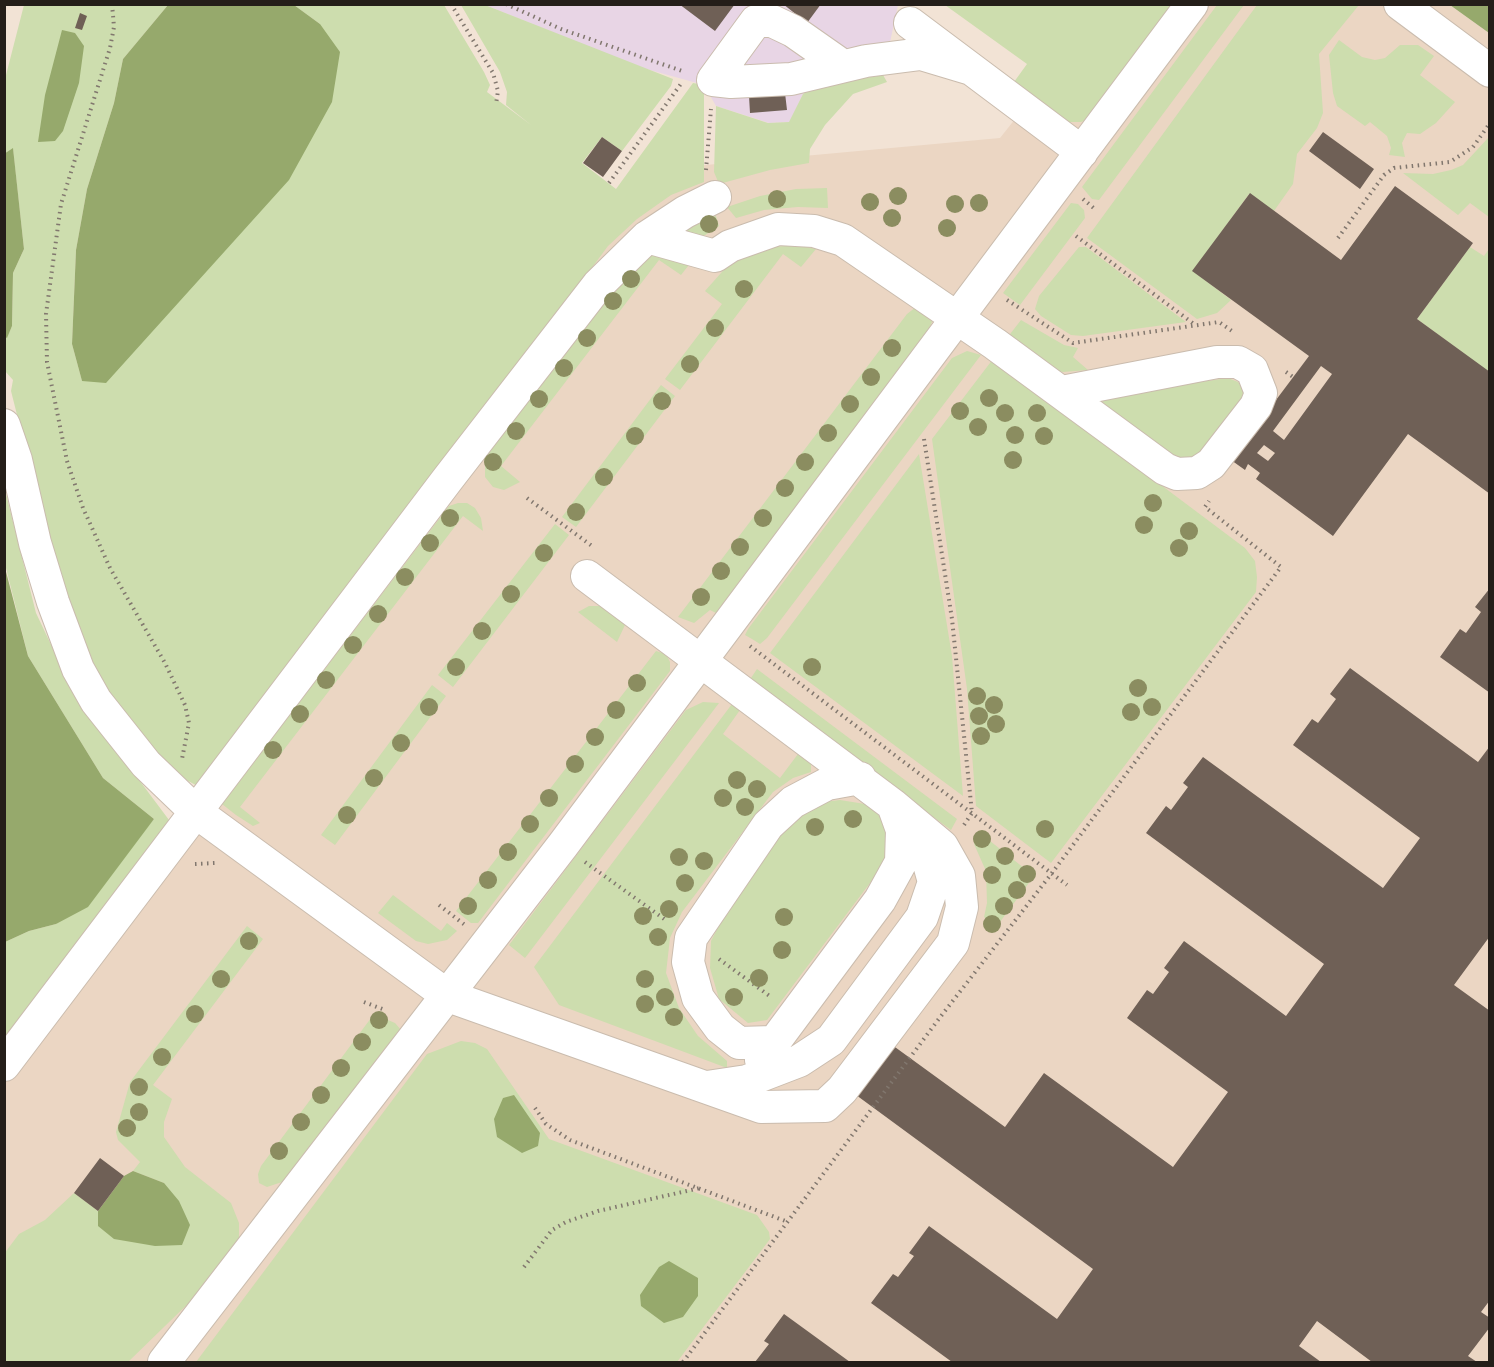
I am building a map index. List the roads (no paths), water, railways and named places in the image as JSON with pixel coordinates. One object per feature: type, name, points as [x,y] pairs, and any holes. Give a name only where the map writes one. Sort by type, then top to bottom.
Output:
[{"type":"street","points":[[164,1362],[448,996],[700,663],[1192,4]]},
{"type":"street","points":[[1400,4],[1490,72]]},
{"type":"street","points":[[843,66],[794,31],[772,21],[756,21],[701,76],[731,82],[791,79],[843,66],[921,54],[971,69]]},
{"type":"street","points":[[910,22],[1082,152]]},
{"type":"street","points":[[4,1065],[447,480],[598,285],[647,237],[685,212],[715,197]]},
{"type":"street","points":[[647,237],[715,256],[730,246],[778,229],[814,231],[843,240],[1062,392],[1165,468],[1177,474],[1197,473],[1211,464],[1256,406],[1261,393],[1252,370],[1238,362],[1217,363],[1062,392]]},
{"type":"street","points":[[4,425],[16,460],[35,543],[52,602],[78,669],[96,700],[146,764],[196,812],[448,996],[761,1107],[825,1106],[842,1090],[953,943],[962,908],[959,876],[942,846],[917,824],[860,778],[700,663],[590,562]]},
{"type":"street","points":[[773,1042],[739,1044],[720,1028],[698,998],[688,962],[691,938],[768,825],[793,801],[827,784],[860,778]]},
{"type":"street","points":[[747,1081],[773,1042],[868,917],[901,862],[903,830],[892,805]]},
{"type":"street","points":[[703,1088],[747,1081],[799,1061],[831,1040],[922,918],[934,882],[928,851],[917,824]]}]
